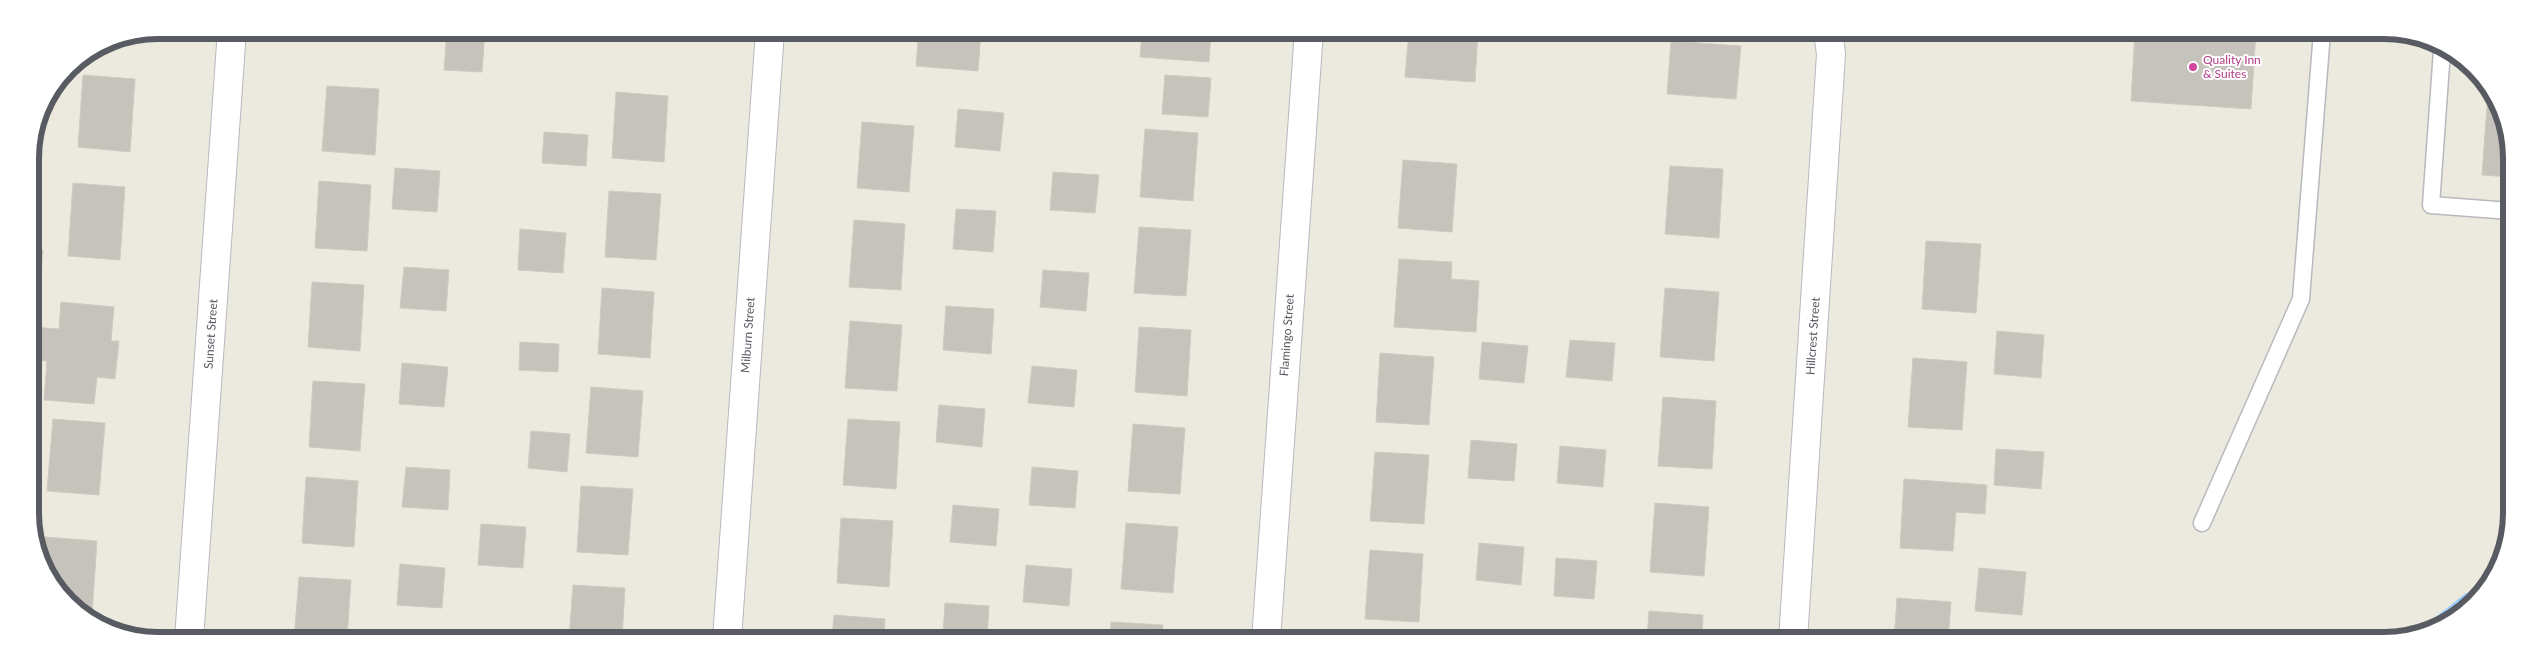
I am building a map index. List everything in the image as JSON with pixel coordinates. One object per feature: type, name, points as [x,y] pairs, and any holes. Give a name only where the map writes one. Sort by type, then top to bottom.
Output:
[{"type":"street","name":"Sunset Street","points":[[189,632],[231,39]]},
{"type":"street","name":"Milburn Street","points":[[727,632],[769,39]]},
{"type":"street","name":"Flamingo Street","points":[[1267,632],[1308,39]]},
{"type":"street","name":"Hillcrest Street","points":[[1794,632],[1831,54],[1829,39]]},
{"type":"lane","points":[[2202,523],[2301,299],[2321,39]]},
{"type":"lane","points":[[2442,54],[2431,204],[2503,210]]},
{"type":"water","points":[[2473,592],[2457,608],[2428,624],[2428,623],[2466,593]]},
{"type":"building","points":[[446,39],[484,39],[482,72],[444,70]]},
{"type":"building","points":[[880,39],[980,39],[978,71],[916,66],[918,42]]},
{"type":"building","points":[[1141,39],[1210,39],[1209,62],[1140,57]]},
{"type":"building","points":[[1408,39],[1478,39],[1475,82],[1405,77]]},
{"type":"building","name":"Quality Inn & Suites","points":[[2135,39],[2256,39],[2251,109],[2131,101]]},
{"type":"building","points":[[1671,41],[1741,46],[1736,99],[1667,94]]},
{"type":"building","points":[[83,75],[135,79],[130,152],[78,147]]},
{"type":"building","points":[[1165,75],[1211,78],[1208,117],[1162,114]]},
{"type":"building","points":[[327,86],[379,89],[375,155],[322,151]]},
{"type":"building","points":[[616,92],[668,96],[664,162],[612,158]]},
{"type":"building","points":[[2488,99],[2501,134],[2503,176],[2482,175]]},
{"type":"building","points":[[958,109],[1004,113],[1000,151],[955,147]]},
{"type":"building","points":[[862,122],[914,126],[909,192],[857,188]]},
{"type":"building","points":[[1145,129],[1198,133],[1193,201],[1140,197]]},
{"type":"building","points":[[544,132],[588,135],[586,166],[542,163]]},
{"type":"building","points":[[42,133],[39,170],[39,150]]},
{"type":"building","points":[[1403,160],[1457,164],[1452,232],[1398,228]]},
{"type":"building","points":[[1670,166],[1723,169],[1719,238],[1665,234]]},
{"type":"building","points":[[395,168],[440,171],[437,212],[392,209]]},
{"type":"building","points":[[1053,172],[1099,175],[1095,213],[1050,210]]},
{"type":"building","points":[[319,181],[371,185],[367,251],[315,248]]},
{"type":"building","points":[[73,183],[125,187],[120,260],[68,256]]},
{"type":"building","points":[[609,191],[661,194],[656,260],[605,257]]},
{"type":"building","points":[[956,209],[996,211],[993,252],[953,249]]},
{"type":"building","points":[[854,220],[905,224],[901,290],[849,287]]},
{"type":"building","points":[[1139,227],[1191,230],[1186,296],[1134,293]]},
{"type":"building","points":[[520,229],[566,233],[563,273],[518,270]]},
{"type":"building","points":[[1926,241],[1981,244],[1976,313],[1922,309]]},
{"type":"building","points":[[39,250],[43,250],[39,287]]},
{"type":"building","points":[[1399,259],[1452,262],[1451,279],[1479,281],[1476,332],[1394,327]]},
{"type":"building","points":[[404,267],[449,270],[446,311],[400,308]]},
{"type":"building","points":[[1043,270],[1089,273],[1086,311],[1040,307]]},
{"type":"building","points":[[312,282],[364,285],[360,351],[308,347]]},
{"type":"building","points":[[602,288],[654,292],[650,358],[598,354]]},
{"type":"building","points":[[1665,288],[1719,292],[1714,361],[1660,357]]},
{"type":"building","points":[[61,302],[114,307],[111,341],[119,341],[115,379],[97,377],[94,404],[44,400],[47,361],[39,360],[39,328],[59,329]]},
{"type":"building","points":[[946,306],[994,309],[991,354],[943,350]]},
{"type":"building","points":[[850,321],[902,325],[897,391],[845,388]]},
{"type":"building","points":[[1139,327],[1191,330],[1187,396],[1135,392]]},
{"type":"building","points":[[1997,331],[2044,335],[2041,378],[1994,374]]},
{"type":"building","points":[[1570,340],[1615,343],[1612,381],[1566,377]]},
{"type":"building","points":[[520,342],[559,344],[558,372],[519,370]]},
{"type":"building","points":[[1482,342],[1528,346],[1524,383],[1479,379]]},
{"type":"building","points":[[1380,353],[1434,357],[1429,425],[1376,422]]},
{"type":"building","points":[[1913,358],[1967,362],[1962,430],[1908,427]]},
{"type":"building","points":[[402,363],[448,367],[444,407],[399,404]]},
{"type":"building","points":[[1032,366],[1077,370],[1074,407],[1028,403]]},
{"type":"building","points":[[313,381],[365,384],[360,451],[309,447]]},
{"type":"building","points":[[591,387],[643,391],[638,457],[586,453]]},
{"type":"building","points":[[1663,397],[1716,401],[1712,469],[1658,466]]},
{"type":"building","points":[[939,405],[985,409],[982,447],[936,442]]},
{"type":"building","points":[[53,419],[105,423],[99,495],[47,491]]},
{"type":"building","points":[[848,419],[900,422],[896,489],[843,485]]},
{"type":"building","points":[[1133,424],[1185,428],[1180,494],[1128,491]]},
{"type":"building","points":[[531,431],[570,434],[567,472],[528,468]]},
{"type":"building","points":[[1471,440],[1517,444],[1514,481],[1468,478]]},
{"type":"building","points":[[1560,446],[1606,450],[1603,487],[1557,483]]},
{"type":"building","points":[[1996,449],[2044,452],[2041,489],[1994,485]]},
{"type":"building","points":[[1375,452],[1429,455],[1424,524],[1370,521]]},
{"type":"building","points":[[406,467],[450,470],[448,510],[402,507]]},
{"type":"building","points":[[1032,467],[1078,471],[1075,508],[1029,505]]},
{"type":"building","points":[[306,477],[358,481],[354,547],[302,543]]},
{"type":"building","points":[[1904,479],[1987,485],[1985,514],[1956,512],[1953,551],[1900,548]]},
{"type":"building","points":[[581,486],[633,489],[628,555],[577,552]]},
{"type":"building","points":[[1655,503],[1709,507],[1704,576],[1650,572]]},
{"type":"building","points":[[953,505],[999,509],[996,546],[950,542]]},
{"type":"building","points":[[841,518],[893,521],[889,587],[837,583]]},
{"type":"building","points":[[1126,523],[1178,527],[1173,593],[1121,589]]},
{"type":"building","points":[[481,524],[526,527],[523,568],[478,565]]},
{"type":"building","points":[[45,537],[97,541],[92,612],[85,608],[63,586],[51,566],[44,550]]},
{"type":"building","points":[[1479,543],[1524,547],[1521,585],[1476,580]]},
{"type":"building","points":[[1370,550],[1423,554],[1419,622],[1365,619]]},
{"type":"building","points":[[1556,558],[1597,561],[1594,599],[1554,596]]},
{"type":"building","points":[[400,564],[445,568],[442,608],[397,605]]},
{"type":"building","points":[[1026,565],[1072,569],[1069,606],[1023,602]]},
{"type":"building","points":[[1979,568],[2026,572],[2022,615],[1975,611]]},
{"type":"building","points":[[299,577],[351,580],[347,632],[295,632]]},
{"type":"building","points":[[573,585],[625,588],[622,632],[570,632]]},
{"type":"building","points":[[1897,598],[1951,602],[1949,632],[1895,632]]},
{"type":"building","points":[[945,603],[989,606],[987,632],[943,632]]},
{"type":"building","points":[[1649,611],[1703,615],[1702,632],[1648,632]]},
{"type":"building","points":[[834,615],[885,619],[884,632],[833,632]]},
{"type":"building","points":[[1111,622],[1163,625],[1163,632],[1110,632]]},
{"type":"place","name":"Quality Inn & Suites","points":[[2193,67]]}]
